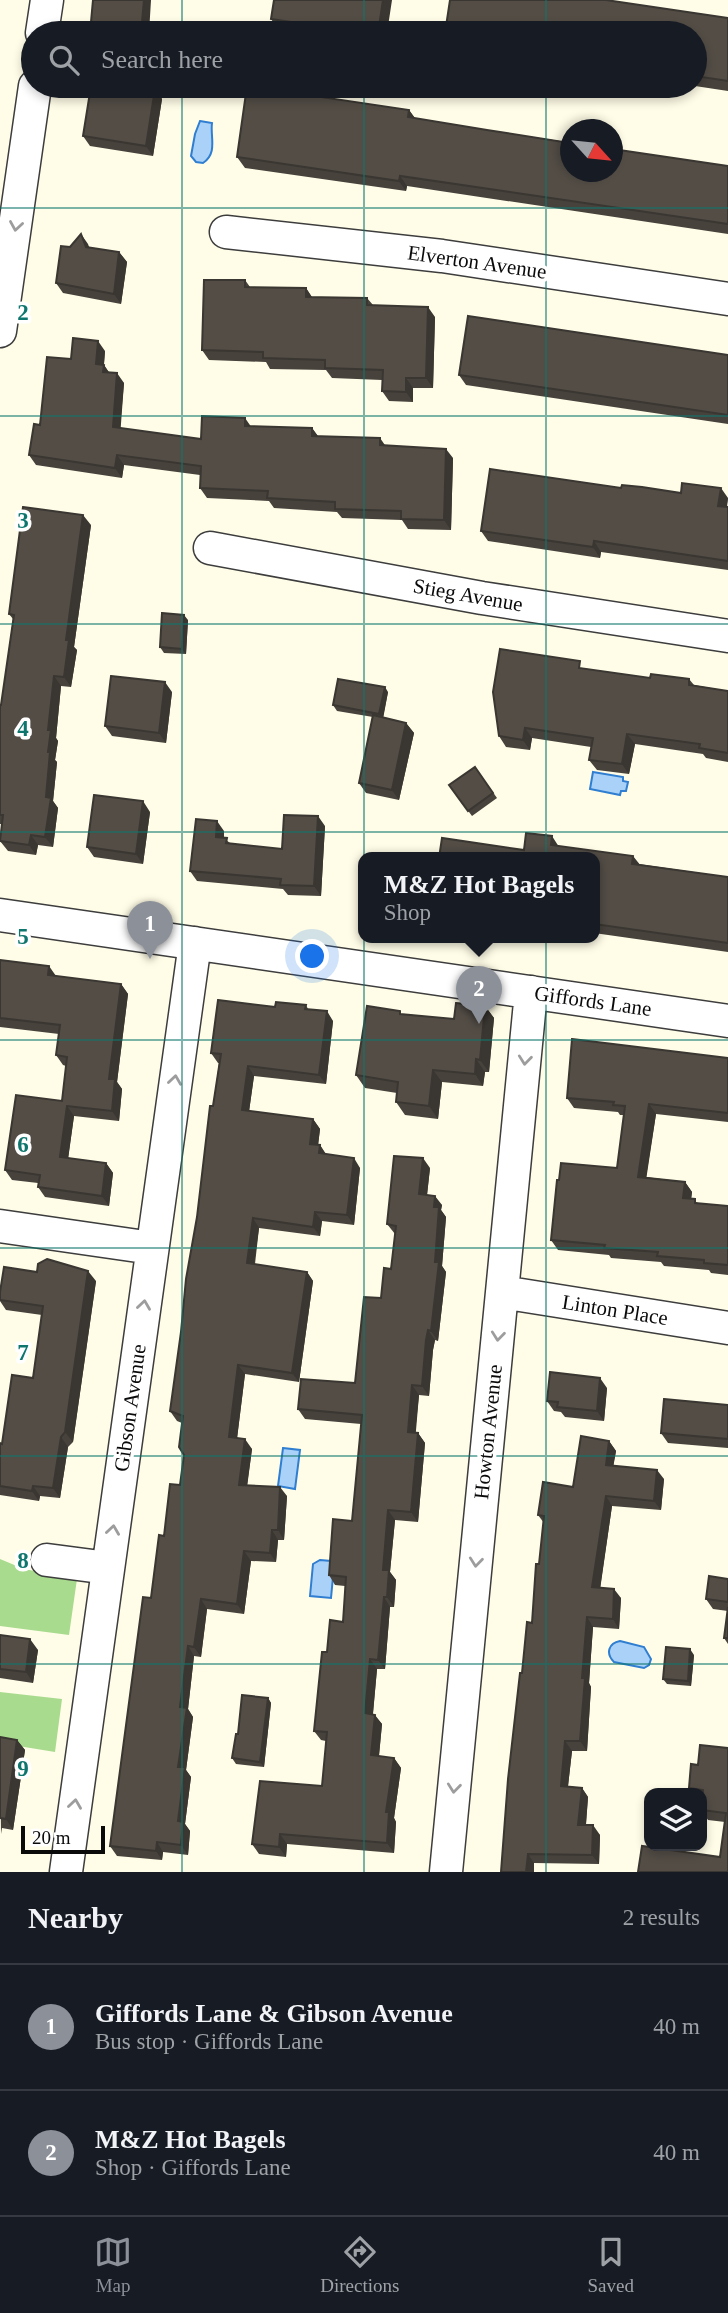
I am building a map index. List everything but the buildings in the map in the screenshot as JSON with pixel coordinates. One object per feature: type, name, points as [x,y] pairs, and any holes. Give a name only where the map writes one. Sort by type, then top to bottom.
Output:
[{"type":"street","points":[[44,21],[47,0]]},
{"type":"street","points":[[0,331],[12,171],[32,98]]},
{"type":"street","name":"Elverton Avenue","points":[[226,232],[442,256],[728,299]]},
{"type":"street","name":"Stieg Avenue","points":[[210,548],[482,598],[728,635]]},
{"type":"street","name":"Giffords Lane","points":[[0,915],[728,1021]]},
{"type":"street","name":"Gibson Avenue","points":[[66,1872],[195,943]]},
{"type":"street","name":"Howton Avenue","points":[[446,1872],[531,992]]},
{"type":"street","points":[[0,1226],[152,1248]]},
{"type":"street","name":"Linton Place","points":[[502,1292],[728,1328]]},
{"type":"street","points":[[47,1560],[108,1568]]},
{"type":"green space","points":[[0,1559],[24,1569],[77,1579],[69,1635],[0,1626]]},
{"type":"green space","points":[[0,1692],[62,1699],[55,1752],[0,1743]]},
{"type":"water","points":[[200,121],[212,123],[212,150],[203,163],[196,162],[191,156]]},
{"type":"water","points":[[593,772],[623,777],[623,781],[628,782],[626,791],[621,791],[620,795],[590,789]]},
{"type":"water","points":[[283,1448],[300,1450],[295,1489],[278,1486]]},
{"type":"water","points":[[320,1560],[331,1561],[334,1566],[331,1598],[310,1596],[313,1564]]},
{"type":"water","points":[[620,1641],[644,1647],[651,1659],[649,1665],[644,1668],[614,1662],[610,1649]]},
{"type":"place","name":"Giffords Lane & Gibson Avenue","points":[[150,959]]},
{"type":"place","name":"M&Z Hot Bagels","points":[[479,1024]]}]
